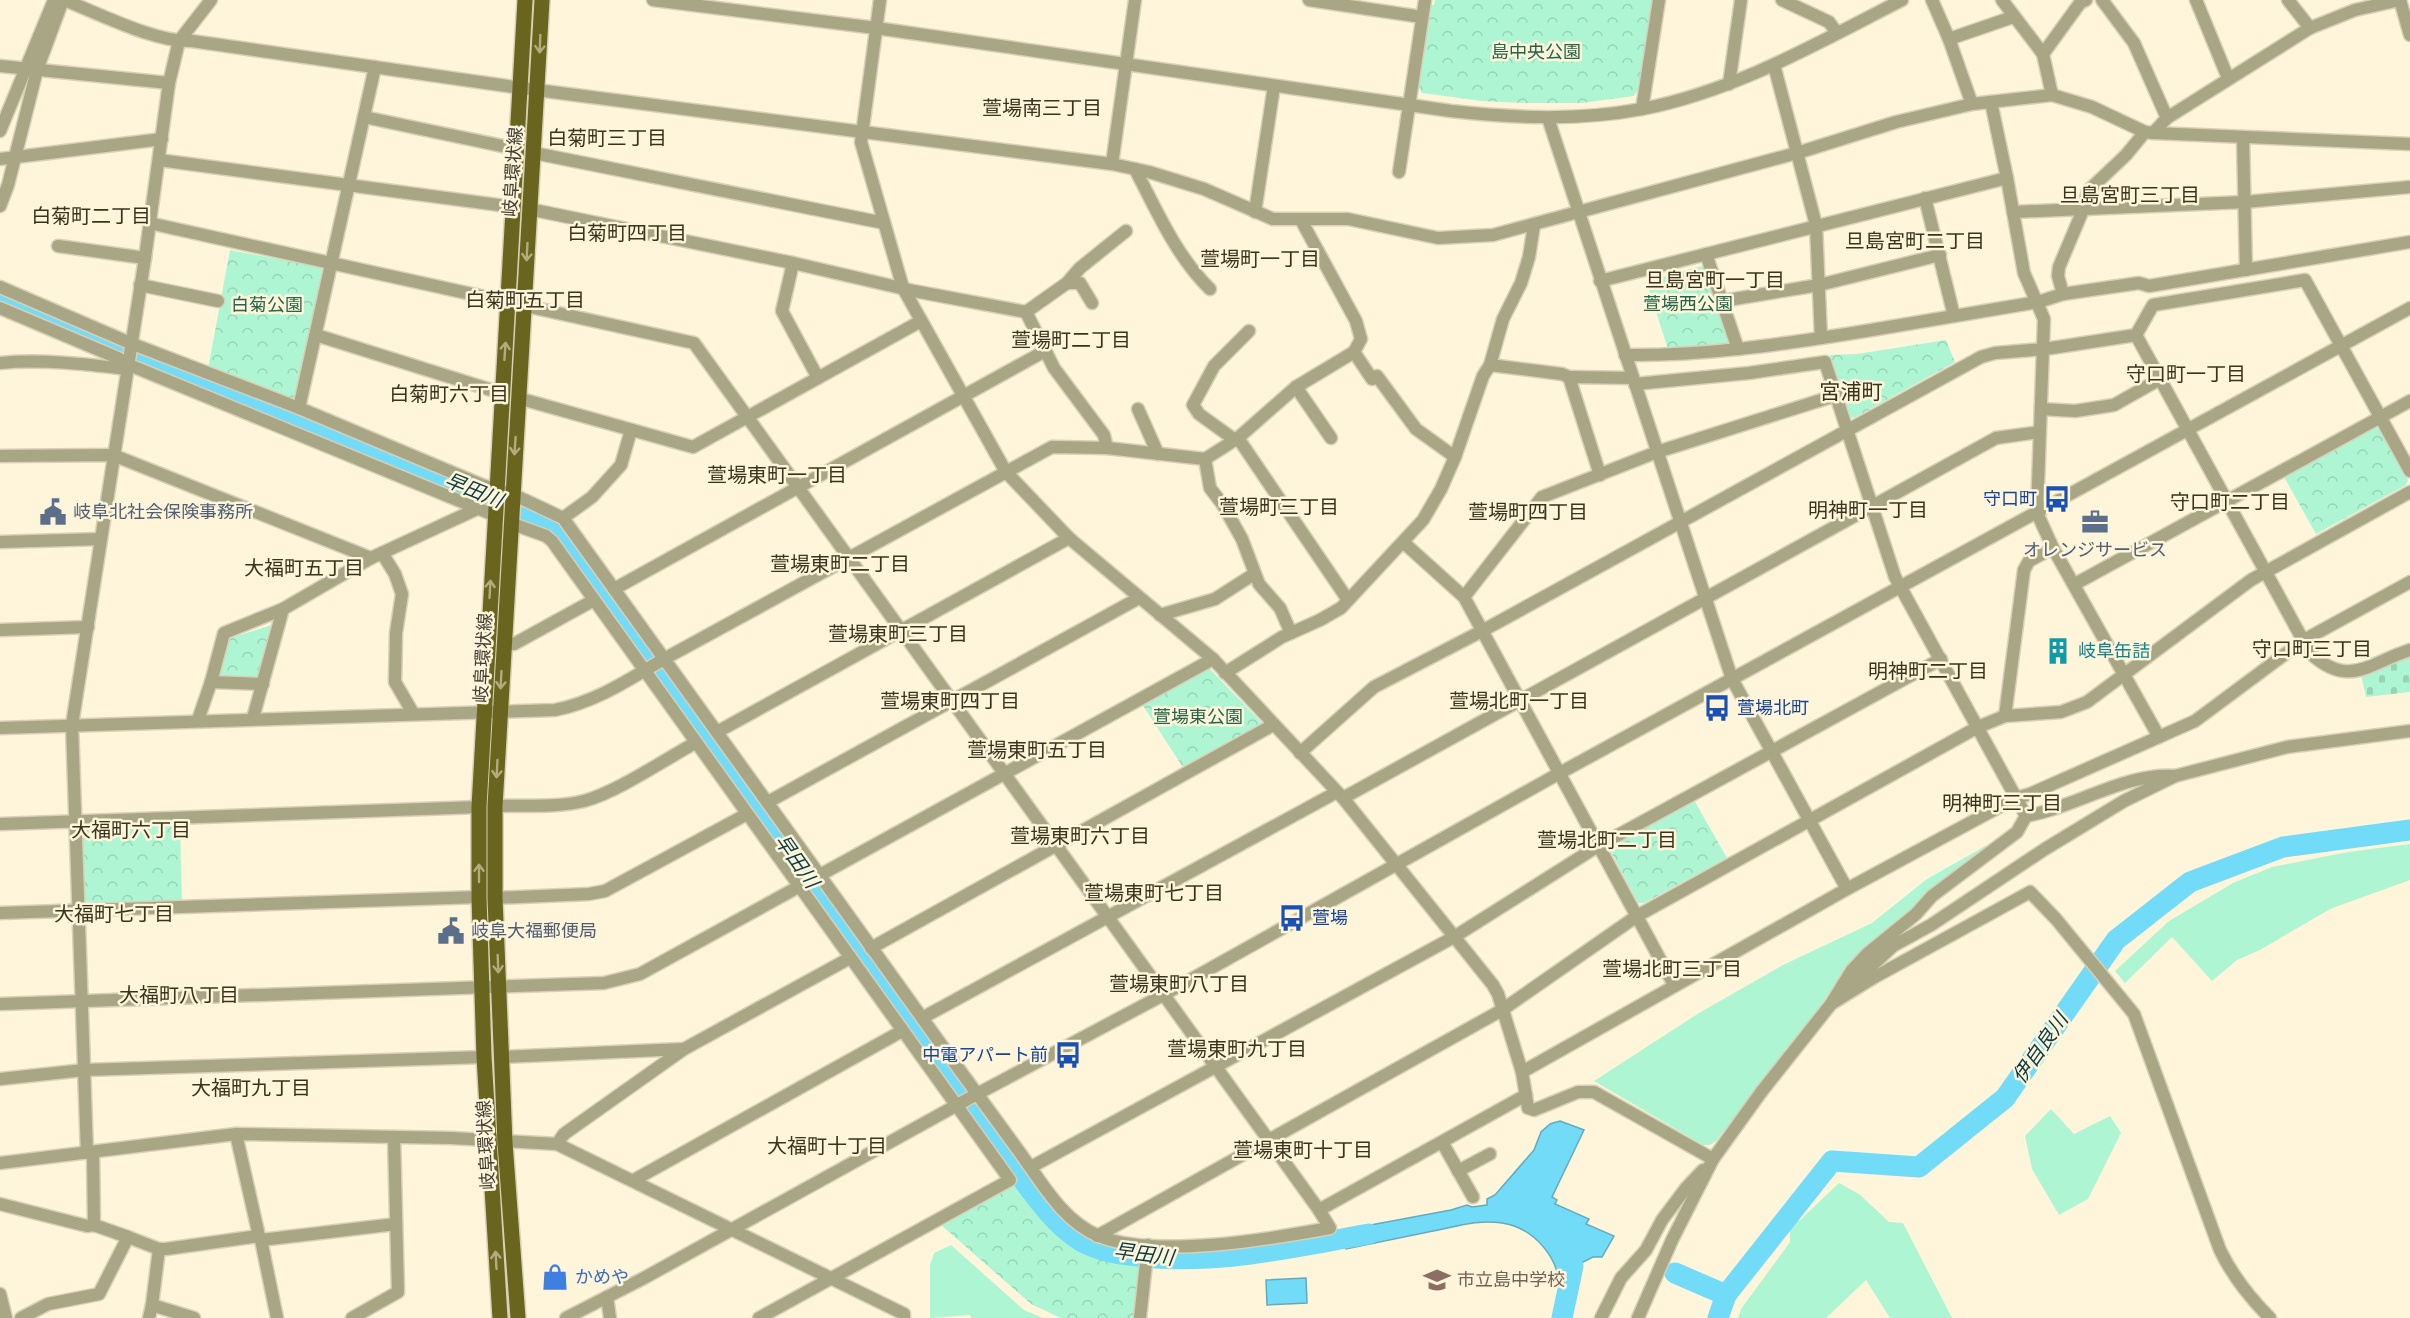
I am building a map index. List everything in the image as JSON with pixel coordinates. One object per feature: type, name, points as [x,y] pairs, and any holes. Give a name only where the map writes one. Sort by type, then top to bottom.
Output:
[{"type":"main road","name":"岐阜環状線","points":[[518,1318],[501,1057],[495,898],[495,806],[524,306],[522,208],[517,149],[525,0]]},
{"type":"main road","name":"岐阜環状線","points":[[500,1318],[484,1057],[479,807],[494,513],[508,302],[522,208],[534,153],[542,0]]},
{"type":"street","points":[[0,207],[8,185],[21,131],[31,69],[54,0]]},
{"type":"street","points":[[21,131],[0,132],[64,0],[145,32],[179,41],[521,88],[1112,164],[1204,189],[1273,219],[1348,219],[1452,238],[1493,235],[1534,225],[1797,153],[1896,122],[1972,104],[2052,95],[2092,107],[2149,132],[2410,144]]},
{"type":"street","points":[[94,1225],[84,1070],[72,725],[145,258],[169,83],[179,41],[211,0]]},
{"type":"street","points":[[653,0],[876,28],[1411,105],[1506,117],[1548,118],[1642,109],[1692,97],[1774,65],[1837,33],[1886,4],[1902,0]]},
{"type":"street","points":[[879,0],[861,142],[903,288],[1006,472],[1069,538],[1213,659],[1340,795],[1493,985],[1522,1072],[1528,1108],[1533,1110],[1578,1092],[1594,1092],[1713,1160]]},
{"type":"street","points":[[1112,164],[1135,0]]},
{"type":"street","points":[[1309,0],[1422,17]]},
{"type":"street","points":[[1399,172],[1411,105],[1425,0]]},
{"type":"street","points":[[1642,109],[1659,0]]},
{"type":"street","points":[[1729,84],[1741,0]]},
{"type":"street","points":[[1782,0],[1829,22],[1837,33]]},
{"type":"street","points":[[1932,0],[1949,39],[1972,104]]},
{"type":"street","points":[[2002,0],[2043,54],[2052,95]]},
{"type":"street","points":[[2043,54],[2080,3],[2086,0]]},
{"type":"street","points":[[2102,0],[2134,43],[2167,118]]},
{"type":"street","points":[[2196,0],[2228,78]]},
{"type":"street","points":[[2288,0],[2310,28]]},
{"type":"street","points":[[2063,294],[2058,276],[2059,267],[2083,210],[2088,191],[2149,132],[2167,118],[2310,28],[2355,10],[2400,0],[2410,35]]},
{"type":"street","points":[[1949,39],[2013,17]]},
{"type":"street","points":[[1774,65],[1816,225],[1821,338]]},
{"type":"street","points":[[0,66],[169,83]]},
{"type":"street","points":[[300,408],[375,67]]},
{"type":"street","points":[[1255,212],[1274,86]]},
{"type":"street","points":[[1991,102],[2024,273],[2044,319],[2045,349],[2039,432],[2037,513],[2053,548],[2159,737]]},
{"type":"street","points":[[364,117],[517,149]]},
{"type":"street","points":[[1548,118],[1732,680],[1847,890]]},
{"type":"street","points":[[2243,138],[2246,270]]},
{"type":"street","points":[[0,159],[162,139]]},
{"type":"street","points":[[534,153],[884,223]]},
{"type":"street","points":[[159,160],[522,208],[1026,312],[1067,283],[1080,268],[1126,231]]},
{"type":"street","points":[[1135,169],[1183,258],[1210,289]]},
{"type":"street","points":[[1600,281],[2007,178]]},
{"type":"street","points":[[2013,212],[2245,202],[2410,187]]},
{"type":"street","points":[[1925,198],[1954,316]]},
{"type":"street","points":[[0,728],[555,710],[579,706],[609,692],[663,660],[1052,447],[1107,448],[1205,459],[1236,439],[1296,387],[1354,352],[1361,339],[1356,321],[1301,220]]},
{"type":"street","points":[[149,223],[694,343],[903,630],[1330,1228],[1234,1243],[1148,1247],[1097,1236],[1078,1224],[1060,1208],[1031,1167],[902,1031],[800,885],[695,743],[646,670],[552,541],[510,520]]},
{"type":"street","points":[[1225,673],[1291,633],[1341,608],[1423,520],[1441,489],[1455,457],[1483,376],[1490,365],[1503,319],[1521,283],[1529,257],[1534,225]]},
{"type":"street","points":[[1625,355],[1656,356],[1738,349],[1821,338],[2038,302],[2063,294],[2139,283],[2149,286],[2410,242]]},
{"type":"street","points":[[58,246],[145,258]]},
{"type":"street","points":[[1706,254],[1738,349]]},
{"type":"street","points":[[1722,301],[1819,285],[1940,255]]},
{"type":"street","points":[[793,263],[782,311],[818,378]]},
{"type":"street","points":[[2136,334],[2153,305],[2305,280],[2410,471]]},
{"type":"street","points":[[1067,283],[1080,283],[1092,303]]},
{"type":"street","points":[[140,285],[218,301]]},
{"type":"street","points":[[0,287],[129,356],[494,513]]},
{"type":"street","points":[[0,308],[118,358],[129,356]]},
{"type":"street","points":[[566,1318],[1163,995],[1558,774],[2410,308]]},
{"type":"street","points":[[1026,312],[1054,368],[1104,435],[1107,448]]},
{"type":"street","points":[[518,398],[693,447],[921,321]]},
{"type":"street","points":[[1249,331],[1214,366],[1193,405],[1199,414],[1236,439],[1348,600]]},
{"type":"street","points":[[1300,753],[1374,687],[1482,631],[1988,354],[2045,349],[2136,334]]},
{"type":"street","points":[[2136,334],[2310,653],[2323,664],[2337,671],[2364,669],[2410,650]]},
{"type":"street","points":[[316,335],[501,393]]},
{"type":"street","points":[[614,589],[1045,351]]},
{"type":"street","points":[[1354,352],[1372,379],[1377,376],[1416,429],[1455,457]]},
{"type":"street","points":[[0,363],[18,361],[75,364],[129,356],[300,408],[563,518],[922,1018],[1010,1180],[759,1318]]},
{"type":"street","points":[[1490,365],[1562,374],[1569,377],[1634,381],[1749,373],[1825,362],[1900,588],[2026,816]]},
{"type":"street","points":[[1569,377],[1600,475]]},
{"type":"street","points":[[2041,409],[2075,411],[2114,405],[2160,379]]},
{"type":"street","points":[[1296,387],[1331,438]]},
{"type":"street","points":[[1464,597],[1542,497],[1658,452],[1837,395]]},
{"type":"street","points":[[2075,584],[2410,401]]},
{"type":"street","points":[[1138,409],[1158,453]]},
{"type":"street","points":[[563,518],[592,497],[621,465],[631,430]]},
{"type":"street","points":[[922,1018],[1108,917],[1521,701],[1996,438],[2039,432]]},
{"type":"street","points":[[0,456],[113,455],[376,556],[395,574],[402,594],[396,633],[395,682],[413,713]]},
{"type":"street","points":[[1205,459],[1210,488],[1242,539],[1259,584],[1280,608],[1291,633]]},
{"type":"street","points":[[1097,1236],[1502,1010],[1637,916],[1978,727],[2005,716],[2061,712],[2087,702],[2266,571],[2410,492]]},
{"type":"street","points":[[198,720],[224,633],[283,609],[376,556],[479,508]]},
{"type":"street","points":[[717,732],[1069,538]]},
{"type":"street","points":[[0,542],[100,539]]},
{"type":"street","points":[[1403,542],[1464,597],[1674,985]]},
{"type":"street","points":[[2005,716],[2024,570],[2029,561],[2053,548]]},
{"type":"street","points":[[1160,615],[1215,599],[1254,574]]},
{"type":"street","points":[[1522,1072],[1674,985],[2016,798],[2031,794],[2195,721],[2304,640],[2410,582]]},
{"type":"street","points":[[768,802],[1139,598]]},
{"type":"street","points":[[504,644],[514,644],[594,600]]},
{"type":"street","points":[[253,718],[283,609]]},
{"type":"street","points":[[0,630],[88,627]]},
{"type":"street","points":[[0,1004],[622,981],[640,974],[1213,659]]},
{"type":"street","points":[[1031,1167],[1454,937],[1598,846],[1941,659]]},
{"type":"street","points":[[211,682],[263,684]]},
{"type":"street","points":[[871,948],[1273,725]]},
{"type":"street","points":[[1840,986],[1866,971],[1893,946],[1930,925],[2045,849],[2124,801],[2175,776],[2287,747],[2410,731]]},
{"type":"street","points":[[495,806],[567,804],[585,801],[605,793],[695,743]]},
{"type":"street","points":[[1638,1318],[1672,1240],[1713,1160],[1762,1091],[1831,1004],[1840,986],[1867,954],[1916,914],[1932,896],[2016,832],[2026,816],[2042,813],[2087,795],[2159,775],[2175,776]]},
{"type":"street","points":[[0,824],[479,807]]},
{"type":"street","points":[[495,898],[589,894],[604,891],[747,814]]},
{"type":"street","points":[[1831,1004],[1873,978],[2030,892],[2056,919],[2134,1014],[2220,1250],[2230,1270],[2248,1296],[2270,1318]]},
{"type":"street","points":[[0,913],[479,897]]},
{"type":"street","points":[[556,1144],[564,1134],[684,1049],[850,958]]},
{"type":"street","points":[[634,1180],[902,1031]]},
{"type":"street","points":[[501,1057],[684,1049]]},
{"type":"street","points":[[0,1078],[84,1070],[484,1057]]},
{"type":"street","points":[[1319,1210],[1526,1095]]},
{"type":"street","points":[[236,1134],[277,1318]]},
{"type":"street","points":[[0,1163],[236,1134],[451,1138],[505,1143],[556,1144],[634,1180],[904,1314],[904,1318]]},
{"type":"street","points":[[352,1318],[398,1292],[393,1137]]},
{"type":"street","points":[[1442,1142],[1473,1197]]},
{"type":"street","points":[[1458,1171],[1490,1154]]},
{"type":"street","points":[[1601,1318],[1621,1278],[1646,1250],[1662,1220],[1686,1188],[1713,1160]]},
{"type":"street","points":[[0,1204],[87,1226],[94,1225],[159,1249],[396,1224]]},
{"type":"street","points":[[21,1318],[48,1304],[99,1294],[128,1238]]},
{"type":"street","points":[[1140,1318],[1148,1247]]},
{"type":"street","points":[[149,1318],[159,1249]]},
{"type":"street","points":[[0,1294],[6,1318]]},
{"type":"street","points":[[607,1297],[610,1318]]},
{"type":"street","points":[[152,1305],[194,1318]]},
{"type":"green space","name":"島中央公園","points":[[1435,0],[1653,0],[1638,89],[1634,96],[1581,103],[1482,101],[1422,93],[1419,88],[1431,5],[1434,5]]},
{"type":"green space","name":"白菊公園","points":[[230,250],[324,268],[294,402],[208,369]]},
{"type":"green space","name":"萱場西公園","points":[[1710,264],[1734,345],[1668,349],[1646,281]]},
{"type":"green space","points":[[1946,340],[1955,362],[1854,418],[1850,417],[1830,355],[1857,354]]},
{"type":"green space","points":[[2375,427],[2380,428],[2408,480],[2406,485],[2316,534],[2284,477]]},
{"type":"green space","points":[[275,624],[262,684],[210,685],[224,640]]},
{"type":"green space","points":[[2410,656],[2410,692],[2366,697],[2361,675]]},
{"type":"green space","name":"萱場東公園","points":[[1209,668],[1263,724],[1184,769],[1142,704]]},
{"type":"green space","points":[[1694,800],[1727,858],[1644,903],[1638,903],[1610,846]]},
{"type":"green space","points":[[180,823],[182,902],[89,905],[85,901],[81,829],[85,825]]},
{"type":"green space","points":[[1989,844],[1848,965],[1813,1017],[1716,1141],[1710,1145],[1703,1145],[1594,1081],[1699,1013],[1783,965],[1872,923],[1927,879]]},
{"type":"green space","points":[[2410,844],[2410,880],[2330,909],[2260,950],[2237,960],[2212,981],[2172,937],[2125,983],[2115,971],[2169,921],[2233,883],[2272,867],[2348,852]]},
{"type":"green space","points":[[2051,1109],[2074,1134],[2110,1116],[2121,1133],[2088,1199],[2059,1215],[2032,1169],[2025,1136]]},
{"type":"green space","points":[[1839,1183],[1859,1194],[1889,1222],[1903,1223],[1952,1318],[1890,1318],[1866,1280],[1826,1318],[1738,1318],[1741,1309],[1790,1242],[1790,1220],[1800,1220]]},
{"type":"green space","points":[[1017,1184],[1041,1219],[1074,1246],[1100,1257],[1142,1265],[1135,1318],[1061,1318],[1031,1304],[941,1225]]},
{"type":"green space","points":[[951,1245],[1024,1310],[1043,1318],[971,1318],[970,1315],[930,1318],[930,1265],[934,1253]]},
{"type":"water","points":[[1560,1121],[1584,1130],[1552,1197],[1557,1200],[1555,1204],[1589,1219],[1586,1224],[1614,1236],[1602,1257],[1593,1257],[1581,1263],[1573,1292],[1560,1291],[1556,1268],[1535,1238],[1514,1226],[1502,1223],[1467,1224],[1346,1249],[1338,1231],[1467,1205],[1472,1207],[1487,1205],[1487,1199],[1495,1195],[1534,1150],[1541,1132],[1550,1124]]},
{"type":"water","points":[[1306,1278],[1307,1303],[1267,1305],[1266,1280]]},
{"type":"waterway","name":"早田川","points":[[0,295],[460,486],[558,524],[1016,1171],[1046,1209],[1081,1241],[1116,1253],[1196,1259],[1254,1254],[1369,1234]]},
{"type":"waterway","name":"伊自良川","points":[[1718,1318],[1726,1295],[1832,1161],[1919,1167],[2005,1098],[2116,940],[2190,882],[2283,847],[2410,830]]},
{"type":"waterway","points":[[1562,1318],[1573,1266]]},
{"type":"waterway","name":"早田川","points":[[1675,1273],[1726,1295]]},
{"type":"place","name":"守口町","points":[[2057,499]]},
{"type":"place","name":"岐阜北社会保険事務所","points":[[53,512]]},
{"type":"place","name":"オレンジサービス","points":[[2095,522]]},
{"type":"place","name":"岐阜缶詰","points":[[2058,651]]},
{"type":"place","name":"萱場北町","points":[[1717,708]]},
{"type":"place","name":"萱場","points":[[1292,918]]},
{"type":"place","name":"岐阜大福郵便局","points":[[451,931]]},
{"type":"place","name":"中電アパート前","points":[[1068,1055]]},
{"type":"place","name":"かめや","points":[[555,1277]]},
{"type":"place","name":"市立島中学校","points":[[1437,1280]]},
{"type":"district","name":"萱場南三丁目","points":[[1042,108]]},
{"type":"district","name":"白菊町三丁目","points":[[607,138]]},
{"type":"district","name":"旦島宮町三丁目","points":[[2130,195]]},
{"type":"district","name":"白菊町二丁目","points":[[91,216]]},
{"type":"district","name":"白菊町四丁目","points":[[627,233]]},
{"type":"district","name":"旦島宮町二丁目","points":[[1915,241]]},
{"type":"district","name":"萱場町一丁目","points":[[1260,259]]},
{"type":"district","name":"旦島宮町一丁目","points":[[1715,280]]},
{"type":"district","name":"白菊町五丁目","points":[[525,300]]},
{"type":"district","name":"萱場町二丁目","points":[[1071,340]]},
{"type":"district","name":"守口町一丁目","points":[[2186,374]]},
{"type":"district","name":"宮浦町","points":[[1851,392]]},
{"type":"district","name":"白菊町六丁目","points":[[449,394]]},
{"type":"district","name":"萱場東町一丁目","points":[[777,475]]},
{"type":"district","name":"守口町二丁目","points":[[2230,502]]},
{"type":"district","name":"萱場町三丁目","points":[[1279,507]]},
{"type":"district","name":"明神町一丁目","points":[[1868,510]]},
{"type":"district","name":"萱場町四丁目","points":[[1528,512]]},
{"type":"district","name":"萱場東町二丁目","points":[[840,564]]},
{"type":"district","name":"大福町五丁目","points":[[304,568]]},
{"type":"district","name":"萱場東町三丁目","points":[[898,634]]},
{"type":"district","name":"守口町三丁目","points":[[2312,649]]},
{"type":"district","name":"明神町二丁目","points":[[1928,671]]},
{"type":"district","name":"萱場東町四丁目","points":[[950,701]]},
{"type":"district","name":"萱場北町一丁目","points":[[1519,701]]},
{"type":"district","name":"萱場東町五丁目","points":[[1037,750]]},
{"type":"district","name":"明神町三丁目","points":[[2002,803]]},
{"type":"district","name":"大福町六丁目","points":[[131,830]]},
{"type":"district","name":"萱場東町六丁目","points":[[1080,836]]},
{"type":"district","name":"萱場北町二丁目","points":[[1607,840]]},
{"type":"district","name":"萱場東町七丁目","points":[[1154,893]]},
{"type":"district","name":"大福町七丁目","points":[[114,914]]},
{"type":"district","name":"萱場北町三丁目","points":[[1672,969]]},
{"type":"district","name":"萱場東町八丁目","points":[[1179,984]]},
{"type":"district","name":"大福町八丁目","points":[[179,995]]},
{"type":"district","name":"萱場東町九丁目","points":[[1237,1049]]},
{"type":"district","name":"大福町九丁目","points":[[251,1088]]},
{"type":"district","name":"大福町十丁目","points":[[827,1146]]},
{"type":"district","name":"萱場東町十丁目","points":[[1303,1150]]}]
